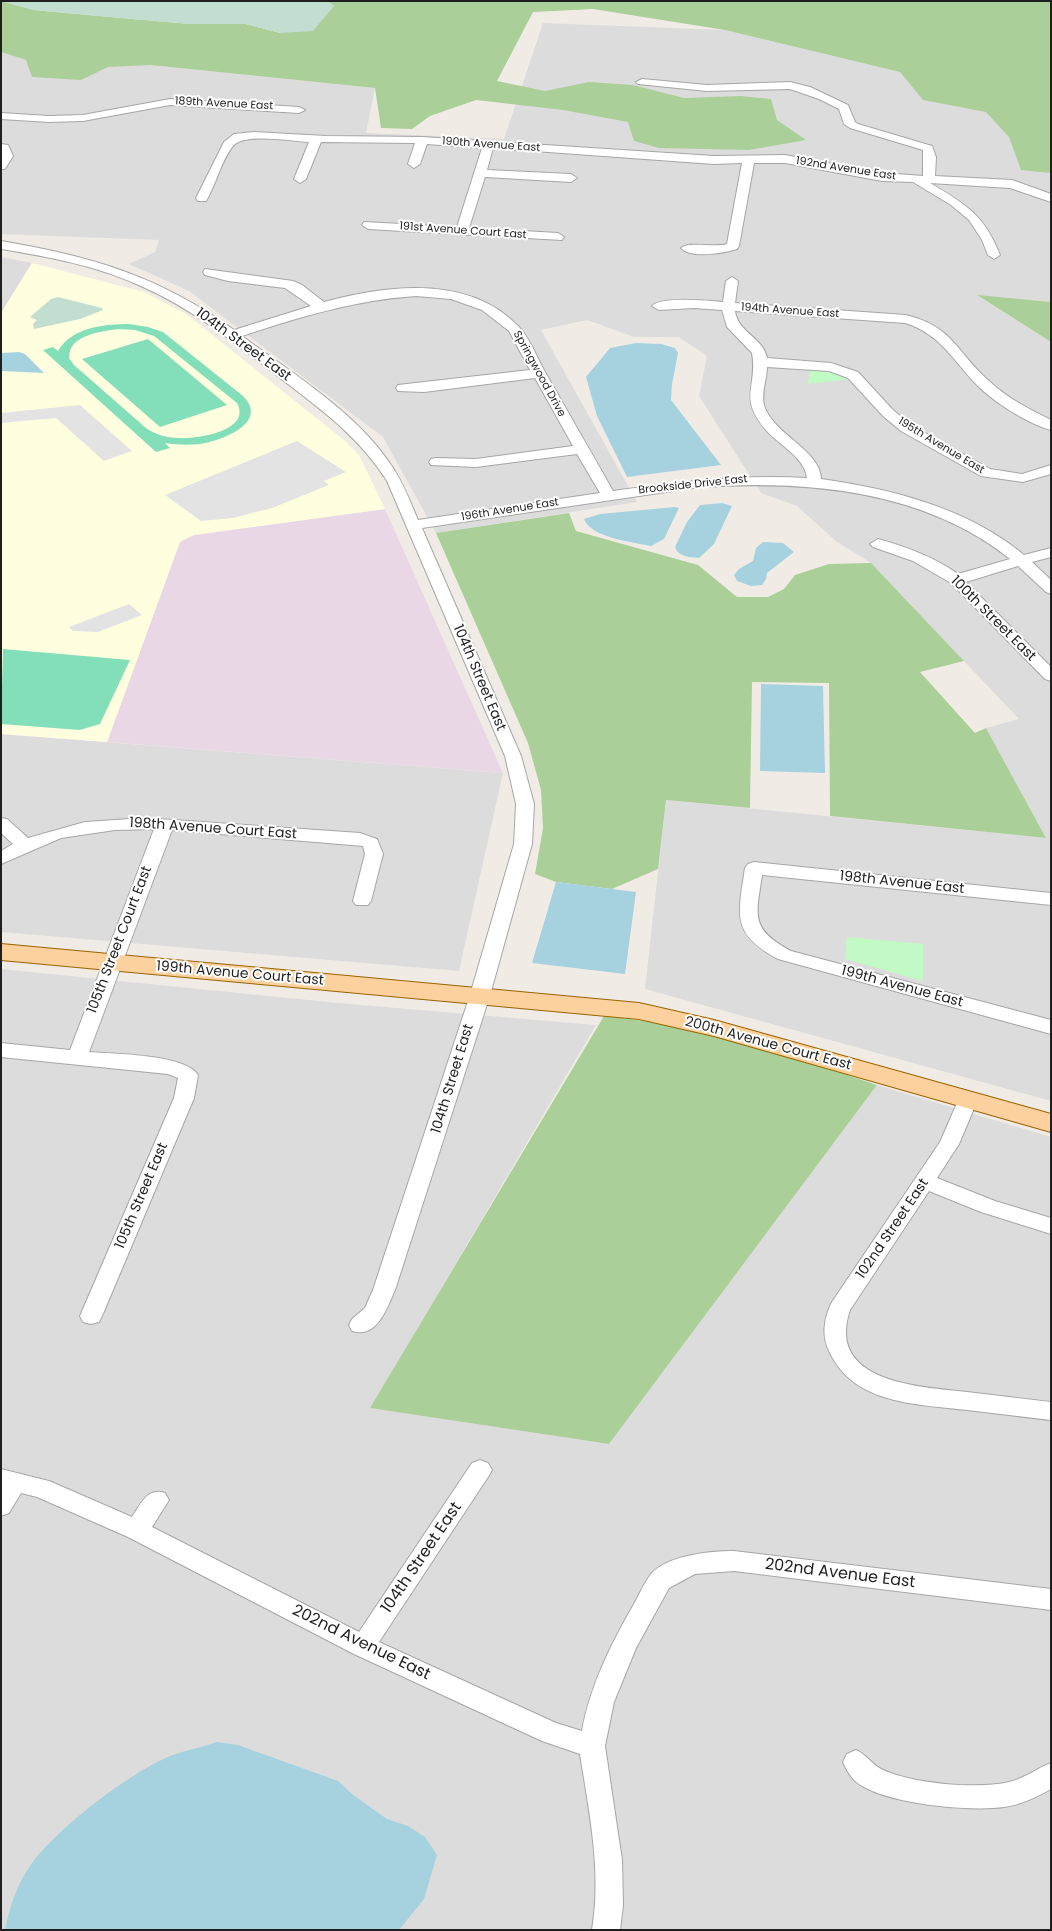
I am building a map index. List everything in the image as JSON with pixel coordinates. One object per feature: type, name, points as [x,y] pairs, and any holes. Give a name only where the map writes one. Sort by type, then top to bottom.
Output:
[{"type":"main road","name":"199th Avenue Court East","points":[[1,952],[480,995]]},
{"type":"main road","name":"200th Avenue Court East","points":[[480,995],[639,1012],[685,1021],[1051,1123]]},
{"type":"street","points":[[642,82],[685,88],[717,88],[771,83],[800,87],[824,96],[844,107],[850,124],[854,126],[928,148],[930,156],[929,179]]},
{"type":"street","name":"189th Avenue East","points":[[1,116],[49,119],[83,118],[170,102],[299,110]]},
{"type":"street","name":"190th Avenue East","points":[[202,198],[228,144],[235,137],[254,135],[316,139],[422,140],[748,161]]},
{"type":"street","points":[[300,179],[316,139]]},
{"type":"street","points":[[414,164],[422,140]]},
{"type":"street","points":[[462,230],[489,144]]},
{"type":"street","points":[[1,166],[7,156],[4,147]]},
{"type":"street","points":[[687,248],[718,251],[733,246],[748,161]]},
{"type":"street","name":"192nd Avenue East","points":[[748,161],[799,161],[871,175],[915,179]]},
{"type":"street","points":[[481,173],[571,178]]},
{"type":"street","points":[[915,179],[1012,184],[1051,198]]},
{"type":"street","points":[[915,179],[974,216],[982,225],[994,255]]},
{"type":"street","name":"191st Avenue Court East","points":[[368,225],[558,237]]},
{"type":"street","name":"104th Street East","points":[[1,245],[92,264],[143,282],[188,305],[232,335],[332,411],[373,449],[394,481],[513,756],[523,789],[525,824],[523,844],[480,995],[380,1303],[374,1313],[360,1325]]},
{"type":"street","points":[[209,272],[228,277],[288,284],[297,288],[320,306]]},
{"type":"street","points":[[732,281],[728,306],[732,325],[752,341],[760,362],[755,397],[757,406],[772,428],[810,465],[816,477],[814,482]]},
{"type":"street","name":"Springwood Drive","points":[[232,335],[320,306],[366,295],[414,292],[454,297],[491,310],[514,328],[580,449],[608,495]]},
{"type":"street","points":[[491,310],[509,303]]},
{"type":"street","name":"194th Avenue East","points":[[659,306],[682,304],[728,306],[906,319],[920,322],[938,331],[994,393],[1051,426]]},
{"type":"street","name":"195th Avenue East","points":[[760,362],[830,367],[853,375],[888,413],[906,428],[986,473],[1023,478],[1051,469]]},
{"type":"street","points":[[403,388],[424,388],[539,374]]},
{"type":"street","points":[[436,462],[470,464],[580,449]]},
{"type":"street","name":"Brookside Drive East","points":[[608,495],[722,480],[814,482],[880,494],[928,508],[994,541],[1020,560],[1051,589]]},
{"type":"street","name":"196th Avenue East","points":[[413,525],[608,495]]},
{"type":"street","name":"100th Street East","points":[[878,544],[919,555],[956,580],[1051,676]]},
{"type":"street","points":[[956,580],[1051,552]]},
{"type":"street","points":[[1,823],[26,845]]},
{"type":"street","name":"198th Avenue Court East","points":[[1,858],[26,845],[66,832],[105,824],[165,824],[344,838],[371,843],[374,854],[362,901]]},
{"type":"street","name":"105th Street Court East","points":[[77,1057],[111,962],[165,824]]},
{"type":"street","name":"198th Avenue East","points":[[758,938],[748,923],[754,868],[1051,899]]},
{"type":"street","name":"199th Avenue East","points":[[758,938],[772,949],[785,955],[1051,1027]]},
{"type":"street","points":[[1,1050],[77,1057]]},
{"type":"street","name":"105th Street East","points":[[77,1057],[172,1067],[188,1075],[184,1098],[91,1316]]},
{"type":"street","name":"102nd Street East","points":[[968,1099],[949,1144],[840,1308],[834,1331],[837,1346],[844,1360],[857,1374],[888,1390],[1051,1411]]},
{"type":"street","points":[[925,1180],[988,1207],[1051,1226]]},
{"type":"street","name":"104th Street East","points":[[363,1646],[480,1470]]},
{"type":"street","points":[[1,1506],[9,1480]]},
{"type":"street","name":"202nd Avenue East","points":[[9,1480],[41,1488],[136,1530],[363,1646],[552,1733],[592,1746]]},
{"type":"street","points":[[136,1530],[157,1500]]},
{"type":"street","name":"202nd Avenue East","points":[[606,1930],[610,1905],[609,1860],[592,1746],[603,1691],[622,1647],[660,1581],[669,1574],[688,1564],[711,1561],[734,1562],[1051,1600]]},
{"type":"street","points":[[856,1762],[866,1774],[899,1787],[985,1797],[1007,1795],[1023,1790],[1051,1775]]},
{"type":"shaded area","points":[[1,1],[327,1],[334,6],[313,31],[280,33],[246,24],[191,24],[34,10]]},
{"type":"shaded area","points":[[543,23],[725,30],[1051,108],[1051,302],[978,296],[1051,342],[1051,1101],[645,989],[666,800],[1046,838],[986,728],[1019,719],[871,563],[837,542],[797,506],[761,493],[699,396],[707,356],[679,337],[634,337],[587,320],[541,330],[637,502],[436,533],[383,437],[189,291],[129,264],[155,252],[159,240],[1,234],[1,52],[26,60],[150,65],[375,88],[366,133],[504,139]]},
{"type":"shaded area","points":[[1,257],[32,263],[1,313]]},
{"type":"shaded area","points":[[32,263],[144,292],[186,314],[345,441],[359,455],[385,509],[194,535],[180,542],[107,742],[1,734],[1,313]]},
{"type":"shaded area","points":[[58,297],[102,308],[103,310],[80,319],[34,329],[33,324],[37,320],[30,317],[51,299]]},
{"type":"shaded area","points":[[80,405],[132,451],[104,461],[56,418],[1,423],[1,413]]},
{"type":"shaded area","points":[[297,441],[346,472],[324,481],[329,485],[272,508],[233,518],[201,521],[165,495]]},
{"type":"shaded area","points":[[385,509],[503,773],[107,742],[180,542],[193,535]]},
{"type":"shaded area","points":[[129,604],[142,615],[98,632],[73,631],[69,627]]},
{"type":"shaded area","points":[[1,734],[503,773],[459,971],[1,932]]},
{"type":"shaded area","points":[[1,969],[338,1003],[596,1025],[371,1408],[609,1444],[877,1085],[1051,1137],[1051,1930],[1,1930]]},
{"type":"green space","points":[[1,1],[34,10],[191,24],[246,24],[280,33],[334,6],[327,1],[1051,1],[1051,173],[1021,170],[1009,137],[986,112],[923,100],[900,72],[725,30],[593,9],[533,12],[497,81],[545,91],[589,82],[633,85],[684,98],[741,96],[771,99],[777,120],[806,140],[749,150],[659,148],[634,141],[628,122],[563,110],[476,100],[430,116],[412,129],[381,128],[375,88],[150,65],[108,67],[81,80],[32,77],[26,60],[1,52]]},
{"type":"green space","points":[[977,295],[1051,302],[1051,342]]},
{"type":"green space","points":[[120,324],[148,327],[163,332],[243,396],[250,406],[251,414],[247,422],[240,429],[219,439],[196,444],[165,443],[170,448],[156,452],[43,350],[53,347],[58,351],[72,337],[90,328]],"holes":[[[119,329],[135,330],[154,336],[237,403],[240,413],[237,420],[230,427],[198,437],[176,438],[158,434],[146,428],[74,365],[69,358],[70,350],[74,344],[87,336]]]},
{"type":"green space","points":[[148,339],[227,405],[160,427],[82,359]]},
{"type":"green space","points":[[810,369],[834,372],[851,379],[808,384]]},
{"type":"green space","points":[[569,513],[576,531],[698,565],[737,597],[768,597],[784,589],[795,575],[829,564],[871,563],[964,661],[920,672],[975,733],[986,728],[1046,838],[830,816],[829,683],[752,682],[750,808],[666,800],[658,869],[612,889],[556,882],[535,874],[543,828],[541,790],[528,743],[436,533]]},
{"type":"green space","points":[[3,649],[130,660],[100,724],[80,730],[1,724]]},
{"type":"green space","points":[[847,937],[923,944],[923,981],[845,959]]},
{"type":"green space","points":[[604,1016],[674,1026],[708,1034],[776,1052],[877,1085],[609,1444],[370,1408]]},
{"type":"water","points":[[636,343],[661,344],[675,348],[678,353],[671,400],[721,465],[627,477],[597,416],[586,377],[610,348]]},
{"type":"water","points":[[19,352],[25,354],[44,373],[1,371],[1,353]]},
{"type":"water","points":[[722,503],[732,506],[714,544],[699,558],[679,553],[675,547],[687,522],[700,505]]},
{"type":"water","points":[[679,508],[664,539],[651,546],[604,535],[595,531],[584,519],[600,514]]},
{"type":"water","points":[[763,542],[783,543],[794,552],[767,573],[762,585],[751,586],[737,581],[734,575],[739,569],[753,561],[756,548]]},
{"type":"water","points":[[761,684],[823,686],[825,773],[760,771]]},
{"type":"water","points":[[556,882],[636,892],[625,974],[532,963]]},
{"type":"water","points":[[217,1742],[238,1745],[338,1781],[353,1795],[387,1819],[408,1826],[425,1837],[437,1855],[424,1899],[399,1930],[5,1930],[14,1897],[21,1881],[30,1866],[57,1835],[95,1803],[137,1774],[173,1755]]}]
